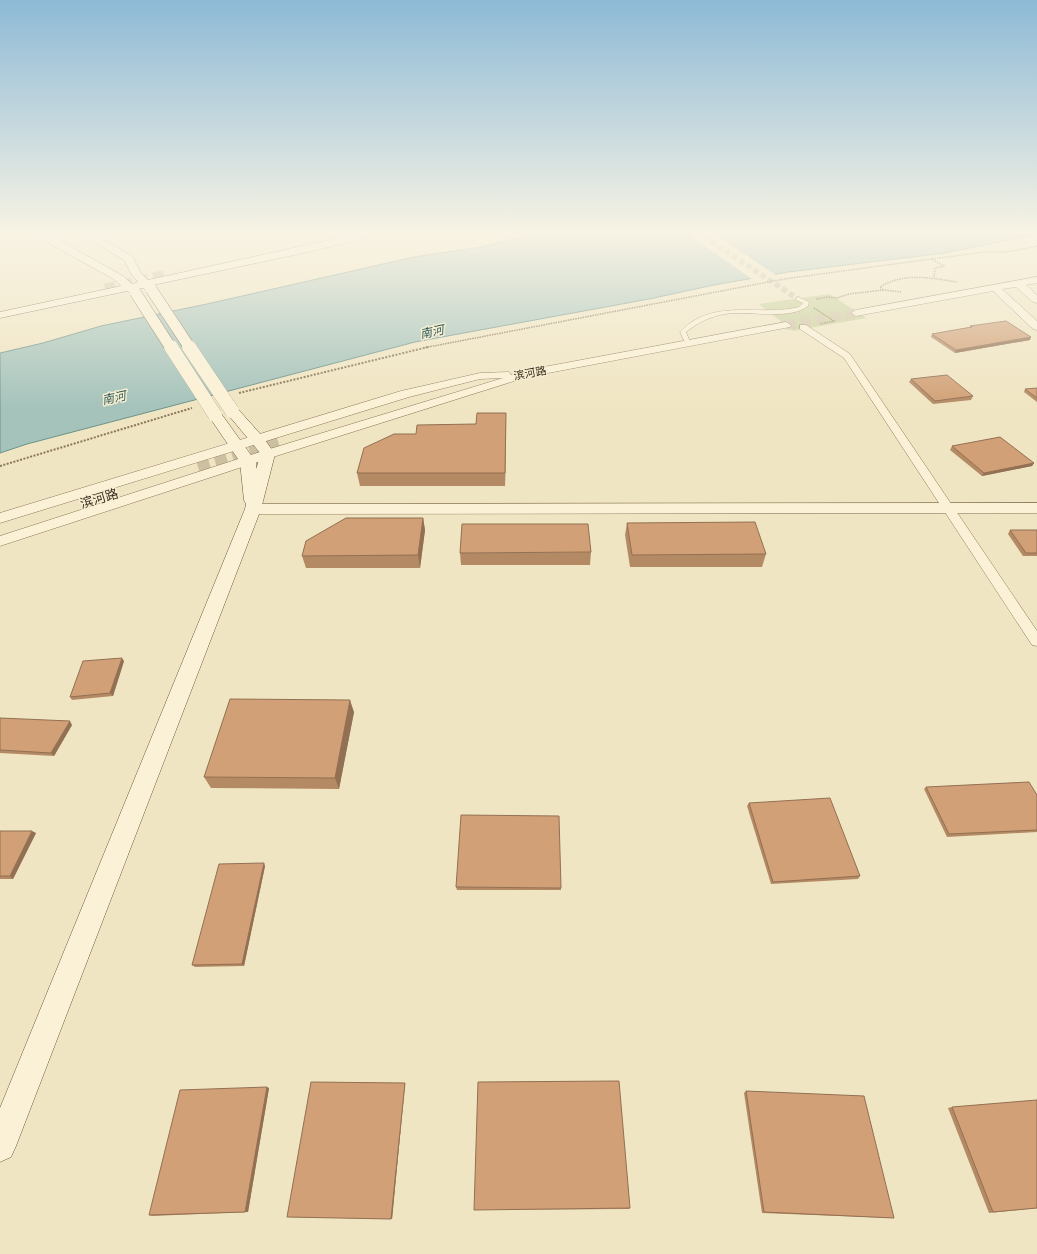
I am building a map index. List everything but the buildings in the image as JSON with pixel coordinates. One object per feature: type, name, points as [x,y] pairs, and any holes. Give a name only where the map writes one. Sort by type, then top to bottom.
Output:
[{"type":"main road","points":[[0,310],[82,291]]},
{"type":"main road","points":[[0,315],[130,291]]},
{"type":"main road","points":[[133,291],[215,415],[248,462],[253,509]]},
{"type":"main road","points":[[0,1146],[253,509],[268,454],[258,440],[232,411],[150,291]]},
{"type":"street","points":[[856,313],[976,291]]},
{"type":"street","points":[[998,291],[1037,327]]},
{"type":"street","points":[[1026,291],[1037,300]]},
{"type":"street","points":[[688,344],[683,332],[692,324],[724,312],[739,310],[794,312],[804,308],[806,302],[798,299]]},
{"type":"street","name":"滨河路","points":[[279,441],[392,406],[471,386],[533,372],[786,326]]},
{"type":"street","points":[[803,327],[847,356],[1037,641]]},
{"type":"street","points":[[0,518],[405,394],[480,376],[533,372]]},
{"type":"street","points":[[0,541],[248,462],[268,454],[533,372]]},
{"type":"street","name":"滨河路","points":[[0,529],[198,467]]},
{"type":"street","points":[[253,509],[1037,508]]},
{"type":"path","points":[[238,394],[422,348],[724,291]]},
{"type":"path","points":[[806,302],[817,298],[837,298],[849,294],[879,291]]},
{"type":"path","points":[[888,291],[900,292],[925,300]]},
{"type":"path","points":[[803,327],[834,321],[806,302]]},
{"type":"path","points":[[0,466],[193,407]]},
{"type":"green space","points":[[830,294],[866,318],[793,331],[759,304]]},
{"type":"water","name":"南河","points":[[266,291],[688,291],[415,342],[27,444],[0,453],[0,353],[43,343],[101,326]]},
{"type":"tunnel","points":[[785,291],[798,299]]},
{"type":"tunnel","points":[[786,325],[856,313]]},
{"type":"tunnel","points":[[198,467],[279,441]]}]
